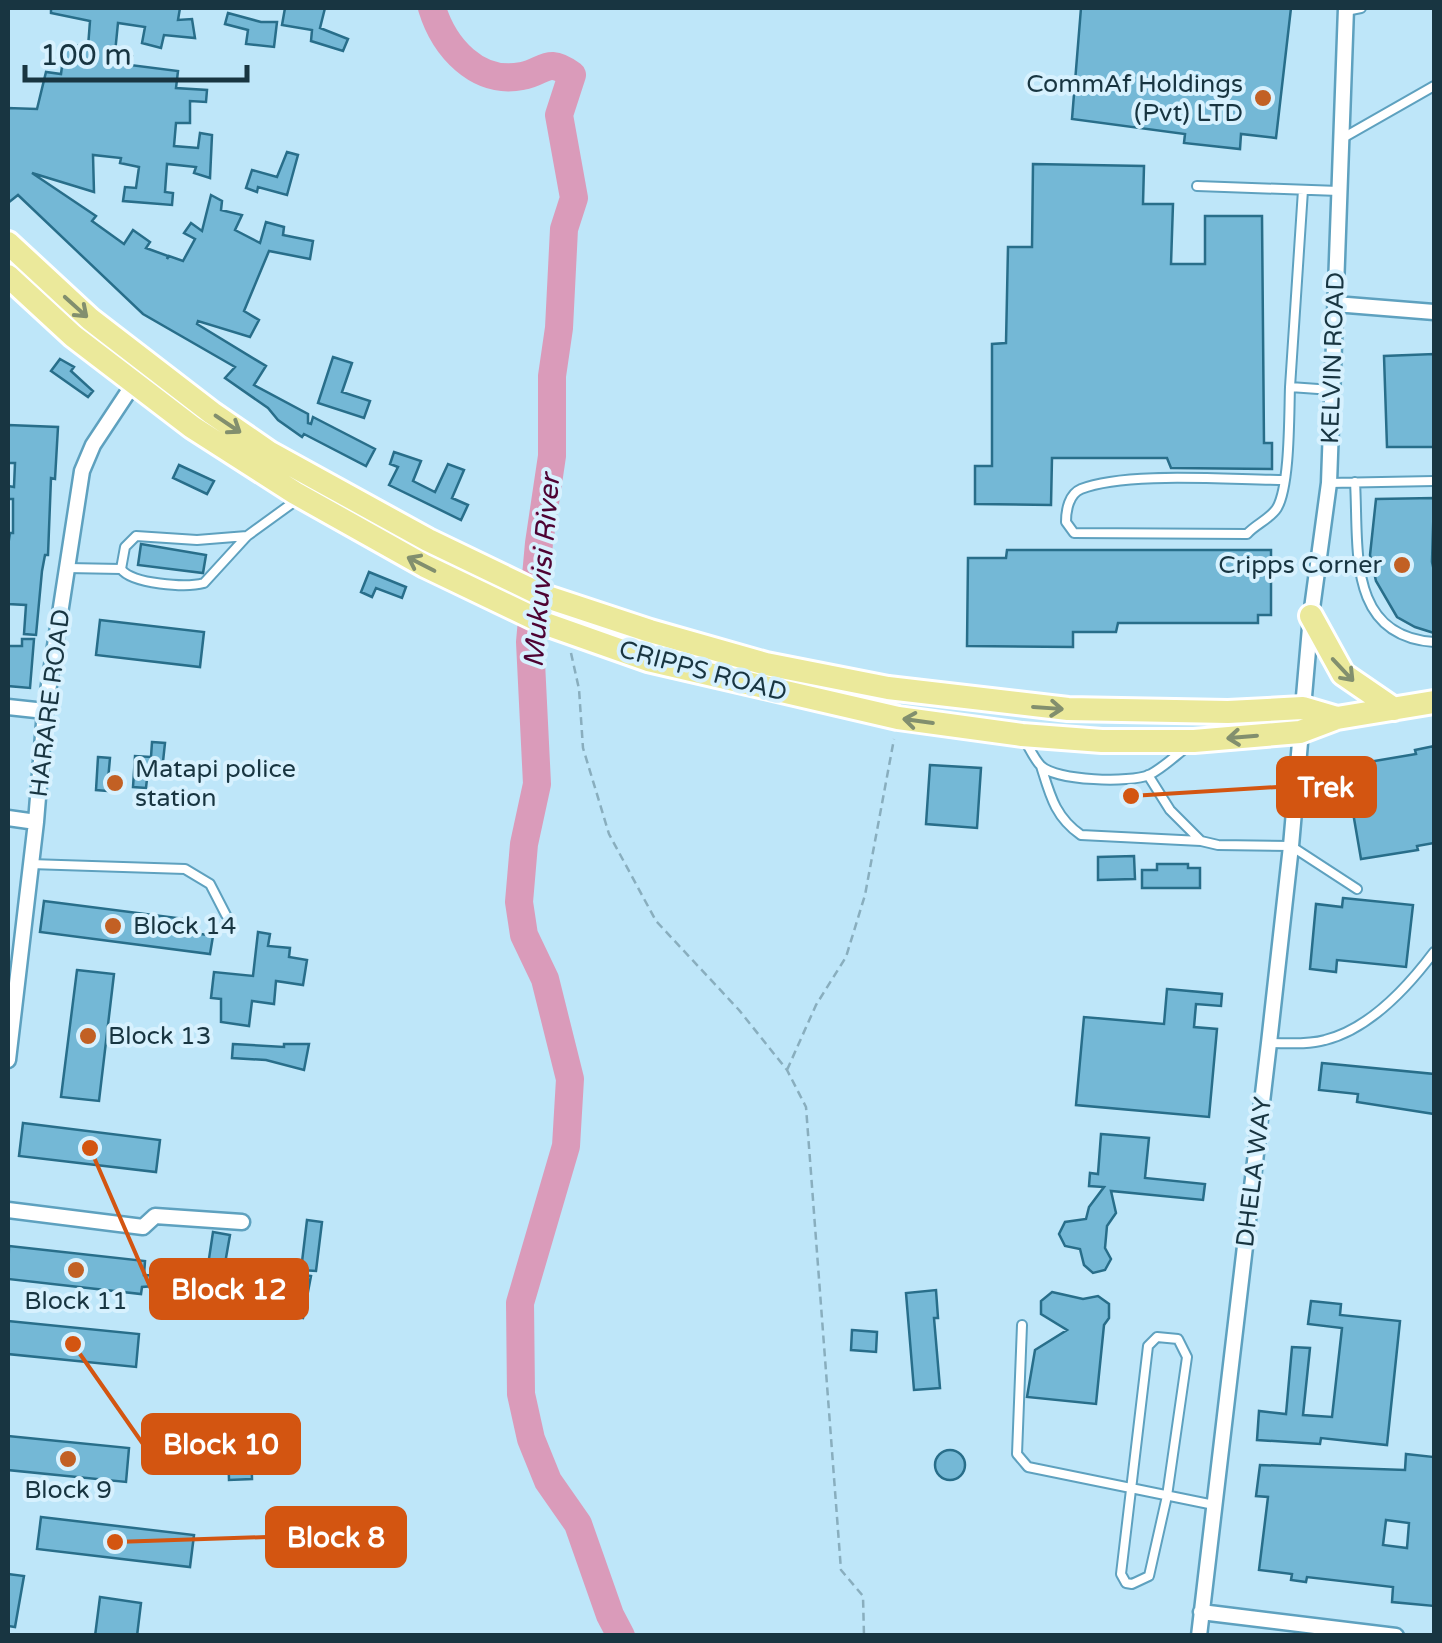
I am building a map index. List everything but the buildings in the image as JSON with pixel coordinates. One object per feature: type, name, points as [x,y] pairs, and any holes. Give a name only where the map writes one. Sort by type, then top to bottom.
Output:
[{"type":"main road","points":[[8,243],[90,319],[141,374]]},
{"type":"main road","points":[[8,276],[73,336],[141,374]]},
{"type":"main road","name":"CRIPPS ROAD","points":[[141,374],[192,427],[302,497],[424,566],[556,628],[706,675],[898,718],[1022,735],[1102,740],[1194,741],[1300,732],[1336,718],[1434,702]]},
{"type":"main road","name":"CRIPPS ROAD","points":[[141,374],[212,413],[318,481],[512,582],[650,632],[766,664],[888,688],[1068,709],[1228,712],[1303,708],[1336,718]]},
{"type":"main road","points":[[1311,616],[1343,674],[1394,709]]},
{"type":"street","name":"KELVIN ROAD","points":[[1303,708],[1329,483],[1341,139],[1351,9]]},
{"type":"street","points":[[1335,304],[1434,312]]},
{"type":"street","name":"HARARE ROAD","points":[[8,1060],[45,711],[82,471],[93,445],[141,374]]},
{"type":"street","points":[[8,707],[45,711]]},
{"type":"street","name":"DHELA WAY","points":[[1199,1636],[1269,1043],[1303,708]]},
{"type":"street","points":[[8,818],[36,822]]},
{"type":"street","points":[[8,1210],[143,1227],[155,1216],[242,1222]]},
{"type":"street","points":[[1201,1612],[1396,1636]]},
{"type":"lane","points":[[1341,139],[1434,86]]},
{"type":"lane","points":[[1197,186],[1339,191]]},
{"type":"lane","points":[[1284,480],[1108,480],[1079,490],[1070,498],[1066,522],[1074,533],[1247,534],[1276,509],[1284,480],[1303,190]]},
{"type":"lane","points":[[1290,387],[1332,390]]},
{"type":"lane","points":[[1329,483],[1434,481]]},
{"type":"lane","points":[[1355,482],[1360,576],[1366,597],[1383,623],[1396,633],[1408,639],[1434,642]]},
{"type":"lane","points":[[67,568],[120,569],[130,579],[204,583],[247,536],[302,497]]},
{"type":"lane","points":[[120,569],[125,547],[136,536],[197,540],[247,536]]},
{"type":"lane","points":[[1022,735],[1041,766],[1054,808],[1065,824],[1081,835],[1291,846],[1357,889]]},
{"type":"lane","points":[[1041,766],[1067,776],[1132,780],[1148,776],[1194,741]]},
{"type":"lane","points":[[1148,776],[1170,810],[1201,841]]},
{"type":"lane","points":[[30,864],[185,868],[210,884],[226,915]]},
{"type":"lane","points":[[1269,1043],[1320,1042],[1344,1034],[1362,1024],[1416,976],[1434,952]]},
{"type":"lane","points":[[1022,1324],[1017,1454],[1021,1462],[1028,1467],[1214,1505]]},
{"type":"lane","points":[[1157,1337],[1178,1339],[1187,1357],[1168,1496],[1148,1576],[1132,1584],[1126,1582],[1121,1574],[1148,1346],[1157,1337]]},
{"type":"path","points":[[556,628],[578,688],[582,748],[609,834],[656,920],[739,1010],[787,1070],[806,1107],[842,1570],[863,1596],[864,1636]]},
{"type":"path","points":[[787,1070],[816,1005],[846,957],[865,896],[898,718]]},
{"type":"waterway","name":"Mukuvisi River","points":[[432,8],[454,49],[477,69],[506,77],[551,66],[572,75],[559,115],[574,198],[564,229],[559,328],[552,376],[552,456],[530,642],[537,784],[524,844],[519,902],[524,935],[545,979],[570,1079],[566,1146],[520,1303],[521,1394],[531,1439],[548,1481],[578,1524],[621,1636]]},
{"type":"place","name":"CommAf Holdings (Pvt) LTD","points":[[1263,98]]},
{"type":"place","name":"Cripps Corner","points":[[1402,565]]},
{"type":"place","name":"Matapi police station","points":[[115,783]]},
{"type":"place","name":"Trek","points":[[1131,796]]},
{"type":"place","name":"Block 14","points":[[113,926]]},
{"type":"place","name":"Block 13","points":[[88,1036]]},
{"type":"place","name":"Block 12","points":[[90,1148]]},
{"type":"place","name":"Block 11","points":[[76,1270]]},
{"type":"place","name":"Block 10","points":[[73,1344]]},
{"type":"place","name":"Block 9","points":[[68,1459]]},
{"type":"place","name":"Block 8","points":[[115,1542]]}]
